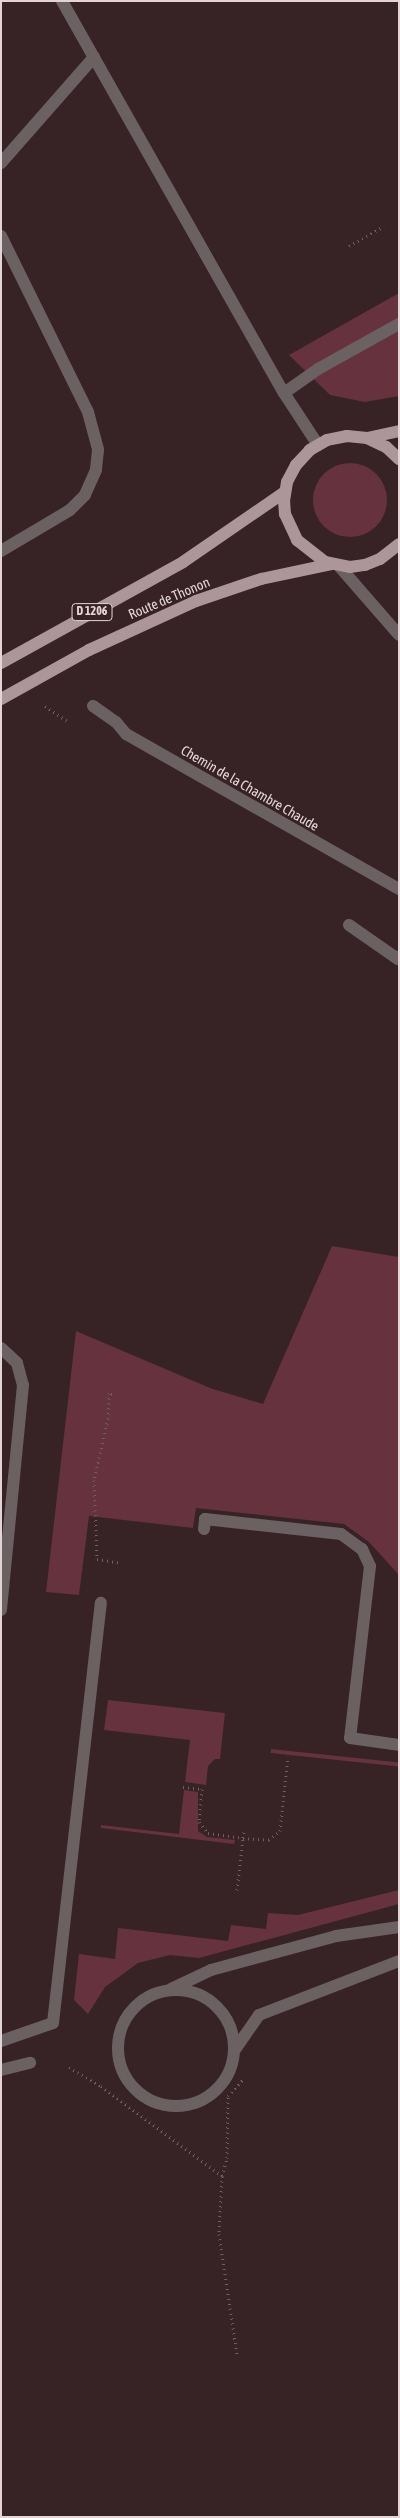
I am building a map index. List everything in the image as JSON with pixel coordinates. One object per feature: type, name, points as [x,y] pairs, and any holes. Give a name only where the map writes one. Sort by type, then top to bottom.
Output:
[{"type":"main road","points":[[336,565],[312,555],[297,540],[285,514],[285,492],[296,465],[318,445],[337,437],[367,438],[399,431]]},
{"type":"main road","points":[[367,438],[386,447],[399,459]]},
{"type":"main road","name":"Route de Thonon","points":[[1,662],[182,562],[285,492]]},
{"type":"main road","name":"Route de Thonon","points":[[1,699],[89,650],[196,601],[261,579],[336,565],[371,564],[399,544]]},
{"type":"street","points":[[62,1],[284,393],[318,445]]},
{"type":"street","points":[[1,163],[94,57]]},
{"type":"street","points":[[1,236],[88,412],[98,450],[96,470],[85,495],[70,510],[1,552]]},
{"type":"street","points":[[284,393],[318,369],[399,324]]},
{"type":"street","points":[[336,565],[399,635]]},
{"type":"street","name":"Chemin de la Chambre Chaude","points":[[93,706],[116,722],[126,734],[399,888]]},
{"type":"street","points":[[349,925],[398,958]]},
{"type":"street","points":[[1,1348],[17,1363],[23,1385],[1,1610]]},
{"type":"street","points":[[204,1528],[205,1518],[341,1534],[362,1549],[370,1566],[350,1738],[399,1745]]},
{"type":"street","points":[[4,2040],[53,2023],[101,1603]]},
{"type":"street","points":[[399,1927],[336,1936],[212,1970],[169,1990],[152,1994],[136,2005],[125,2019],[118,2036],[118,2054],[122,2072],[132,2086],[146,2098],[163,2105],[184,2106],[203,2099],[226,2076],[234,2050],[259,2015],[399,1961]]},
{"type":"street","points":[[169,1990],[189,1991],[208,1999],[223,2012],[232,2031],[234,2050]]},
{"type":"street","points":[[1,2070],[30,2063]]},
{"type":"path","points":[[349,246],[384,226]]},
{"type":"path","points":[[19,689],[76,727]]},
{"type":"path","points":[[112,1394],[109,1393],[108,1418],[94,1480],[97,1559],[122,1562]]},
{"type":"path","points":[[183,1787],[202,1789],[199,1822],[208,1833],[269,1840],[280,1831],[288,1756]]},
{"type":"path","points":[[237,1890],[244,1831]]},
{"type":"path","points":[[69,2067],[101,2086],[222,2176],[219,2234],[237,2355]]},
{"type":"shaded area","points":[[399,293],[399,396],[365,402],[330,395],[289,355]]},
{"type":"shaded area","points":[[350,463],[364,466],[376,474],[384,486],[387,500],[384,514],[376,526],[364,534],[350,537],[336,534],[324,526],[316,514],[313,500],[316,486],[324,474],[336,466]]},
{"type":"shaded area","points":[[332,1246],[399,1257],[399,1575],[369,1542],[344,1524],[196,1508],[193,1528],[89,1516],[79,1595],[46,1592],[76,1331],[210,1388],[263,1404]]},
{"type":"shaded area","points":[[108,1700],[225,1713],[220,1759],[215,1759],[208,1766],[206,1785],[185,1782],[190,1740],[104,1730]]},
{"type":"shaded area","points":[[271,1749],[399,1762],[399,1766],[271,1753]]},
{"type":"shaded area","points":[[184,1790],[198,1792],[198,1831],[207,1837],[235,1840],[234,1844],[101,1828],[101,1825],[179,1834]]},
{"type":"shaded area","points":[[399,1890],[399,1904],[199,1958],[170,1955],[138,1963],[105,1987],[88,2014],[74,2000],[79,1954],[115,1959],[118,1928],[228,1941],[231,1925],[266,1929],[268,1913],[298,1915]]}]
